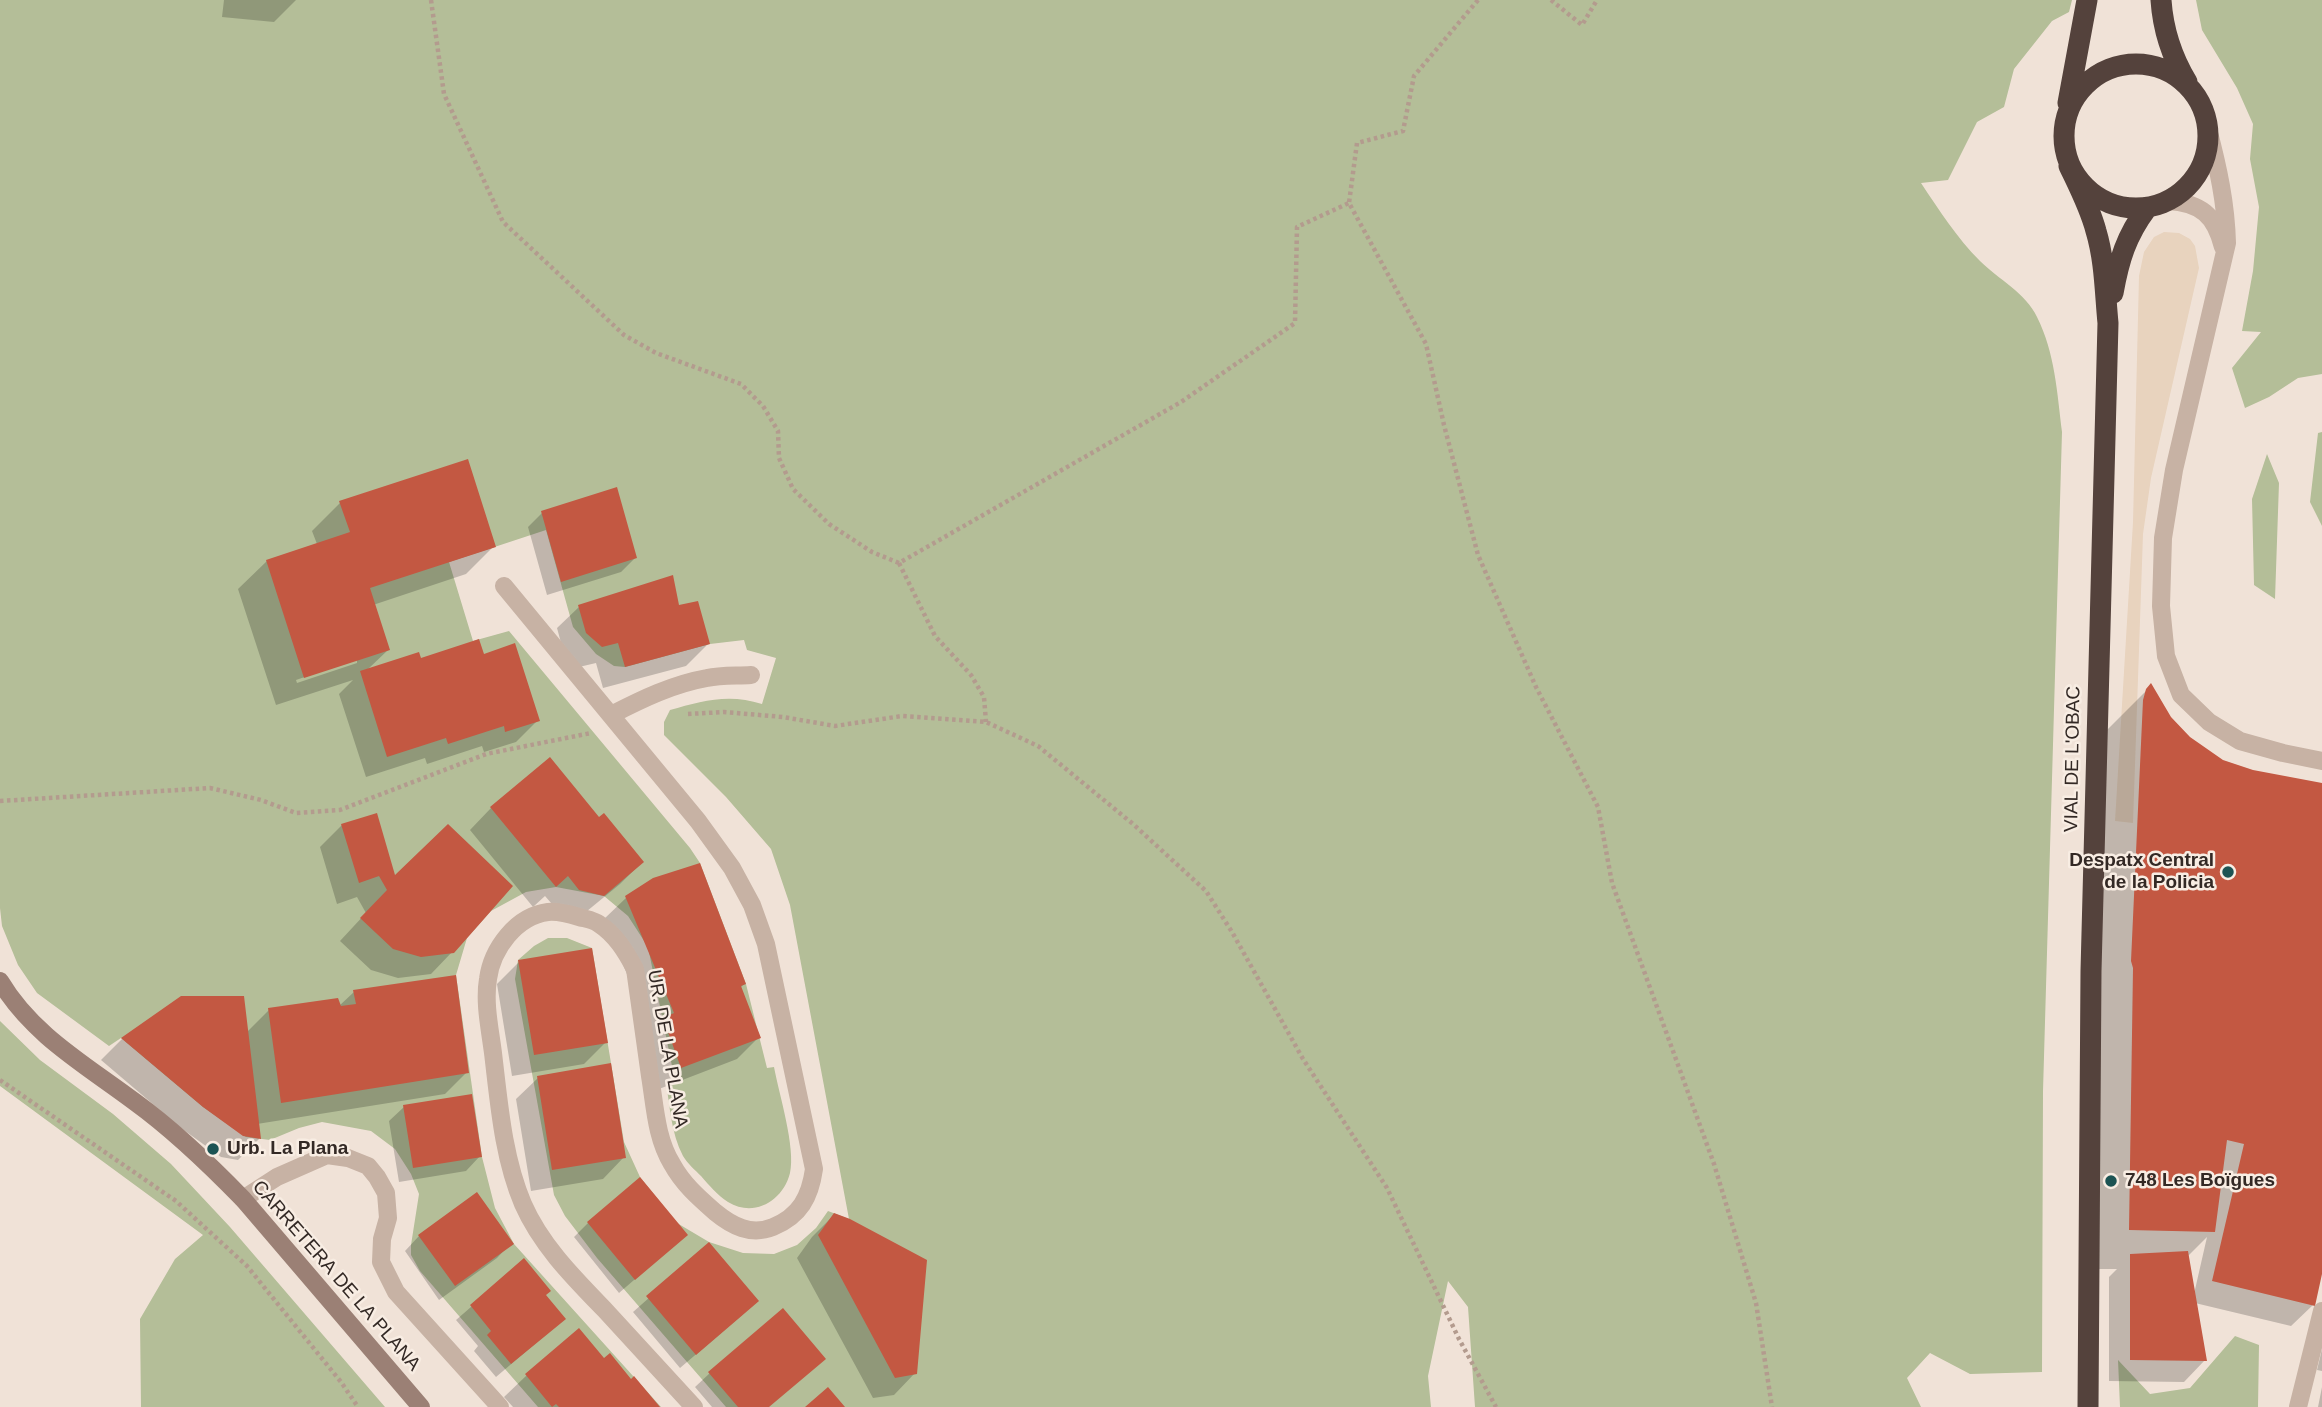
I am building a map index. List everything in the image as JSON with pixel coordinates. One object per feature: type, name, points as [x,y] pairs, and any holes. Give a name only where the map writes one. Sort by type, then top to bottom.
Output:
[{"type":"highway","points":[[2087,0],[2063,142],[2069,166],[2082,186],[2100,200],[2123,208],[2147,208],[2168,201],[2186,189],[2199,172],[2207,151],[2208,129],[2203,110],[2177,66],[2168,41],[2161,0]]},
{"type":"highway","points":[[2065,119],[2074,97],[2090,80],[2110,68],[2133,64],[2156,66],[2177,77],[2194,93]]},
{"type":"highway","name":"VIAL DE L'OBAC","points":[[2069,166],[2097,233],[2108,323],[2091,971],[2088,1407]]},
{"type":"highway","name":"VIAL DE L'OBAC","points":[[2108,323],[2117,270],[2130,233],[2147,208]]},
{"type":"main road","name":"CARRETERA DE LA PLANA","points":[[0,981],[29,1018],[58,1048],[176,1133],[243,1199],[421,1407]]},
{"type":"street","points":[[2208,129],[2221,180],[2227,243],[2174,470],[2163,538],[2161,606],[2166,656],[2181,695],[2209,722],[2240,741],[2322,761]]},
{"type":"street","points":[[2168,201],[2197,207],[2211,217],[2224,250],[2222,268]]},
{"type":"street","name":"UR. DE LA PLANA","points":[[504,586],[698,821],[732,868],[752,905],[766,944],[814,1169],[811,1190],[800,1207],[787,1221],[764,1231],[745,1230],[725,1220],[691,1192],[671,1163],[659,1133],[635,969],[625,950],[598,922],[567,913],[548,912],[534,916],[506,937],[495,955],[488,978],[486,1002],[500,1109],[509,1160],[523,1203],[538,1232],[559,1261],[694,1407]]},
{"type":"street","points":[[613,718],[639,700],[677,685],[710,677],[751,675]]},
{"type":"street","points":[[243,1199],[277,1177],[327,1154],[368,1166],[386,1193],[388,1218],[382,1239],[381,1262],[396,1292],[500,1407]]},
{"type":"street","points":[[2298,1407],[2322,1311]]},
{"type":"path","points":[[431,0],[444,94],[503,222],[624,335],[656,353],[741,384],[763,406],[778,431],[779,458],[793,489],[829,524],[872,551],[899,563],[935,636],[971,675],[984,697],[986,722]]},
{"type":"path","points":[[1478,0],[1414,76],[1403,131],[1357,143],[1349,203],[1426,344],[1478,555],[1536,687],[1598,807],[1612,883],[1714,1164],[1756,1303],[1772,1407]]},
{"type":"path","points":[[1551,0],[1582,25],[1597,0]]},
{"type":"path","points":[[899,563],[1181,402],[1294,323],[1297,227],[1349,203]]},
{"type":"path","points":[[685,715],[724,712],[783,717],[835,726],[902,716],[986,722],[1038,746],[1133,824],[1206,891],[1303,1059],[1387,1188],[1459,1339],[1496,1407]]},
{"type":"path","points":[[0,801],[210,788],[261,800],[296,814],[340,810],[486,754],[589,734],[613,718]]},
{"type":"path","points":[[0,1080],[176,1201],[247,1266],[341,1382],[358,1407]]},
{"type":"green space","points":[[0,0],[2072,0],[2069,12],[2052,21],[2014,69],[2004,107],[1977,122],[1948,180],[1921,183],[1972,252],[2032,308],[2052,359],[2062,432],[2043,1091],[2042,1372],[1970,1374],[1930,1353],[1907,1378],[1921,1407],[1475,1407],[1468,1307],[1448,1281],[1428,1376],[1431,1407],[726,1407],[597,1258],[565,1216],[554,1195],[515,979],[518,960],[548,938],[567,938],[592,948],[624,1142],[640,1177],[677,1223],[709,1242],[743,1253],[774,1254],[797,1245],[816,1228],[828,1211],[849,1219],[790,905],[771,849],[726,797],[664,735],[664,722],[670,710],[704,701],[727,699],[762,704],[776,658],[747,650],[744,640],[710,644],[625,667],[614,666],[596,654],[573,627],[546,530],[449,562],[473,641],[509,631],[700,863],[746,984],[767,1068],[774,1067],[789,1136],[791,1162],[790,1173],[781,1192],[766,1204],[748,1208],[724,1199],[685,1159],[671,1120],[666,1082],[675,1081],[648,947],[628,916],[604,896],[556,887],[526,892],[491,911],[467,938],[456,975],[482,1157],[495,1208],[514,1244],[661,1407],[538,1407],[420,1271],[411,1255],[419,1194],[411,1174],[395,1149],[371,1131],[322,1122],[270,1140],[246,1137],[203,1107],[121,1038],[109,1046],[37,993],[18,965],[2,926]]},
{"type":"green space","points":[[2196,0],[2322,0],[2322,374],[2298,378],[2269,397],[2245,408],[2232,368],[2261,332],[2242,331],[2253,271],[2259,207],[2250,159],[2253,124],[2237,88],[2202,30]]},
{"type":"green space","points":[[2322,432],[2322,526],[2310,502],[2318,433]]},
{"type":"green space","points":[[2267,454],[2279,483],[2275,599],[2254,585],[2252,499]]},
{"type":"green space","points":[[0,1021],[40,1060],[113,1114],[171,1164],[230,1227],[385,1407],[141,1407],[140,1319],[175,1259],[203,1235],[0,1086]]},
{"type":"green space","points":[[2235,1336],[2259,1345],[2258,1407],[2120,1407],[2118,1360],[2150,1394],[2190,1388]]},
{"type":"shaded area","points":[[2164,232],[2179,233],[2190,239],[2195,246],[2199,268],[2151,478],[2143,534],[2133,823],[2115,821],[2133,522],[2139,276],[2144,252],[2154,237]]},
{"type":"building","points":[[468,459],[496,547],[370,588],[390,650],[304,678],[266,560],[350,532],[339,501]]},
{"type":"building","points":[[617,487],[637,558],[561,582],[541,511]]},
{"type":"building","points":[[673,575],[679,605],[698,601],[710,644],[625,667],[618,643],[602,647],[586,633],[578,605]]},
{"type":"building","points":[[479,639],[484,654],[515,643],[540,721],[505,732],[504,726],[448,744],[446,738],[387,757],[360,671],[419,652],[421,658]]},
{"type":"building","points":[[2151,683],[2171,717],[2190,737],[2223,760],[2253,770],[2322,783],[2322,1274],[2315,1306],[2212,1281],[2244,1144],[2227,1140],[2215,1232],[2129,1230],[2131,961],[2143,700]]},
{"type":"building","points":[[550,757],[599,817],[604,813],[644,862],[604,896],[579,890],[568,876],[556,887],[490,807]]},
{"type":"building","points":[[377,813],[395,875],[448,824],[513,886],[454,953],[421,957],[393,949],[360,918],[387,890],[379,876],[359,883],[341,824]]},
{"type":"building","points":[[700,863],[746,984],[741,986],[761,1038],[681,1068],[663,1018],[674,1013],[625,896],[653,878]]},
{"type":"building","points":[[592,948],[608,1043],[534,1055],[518,960]]},
{"type":"building","points":[[456,975],[469,1073],[281,1103],[268,1008],[338,998],[341,1006],[356,1004],[353,990]]},
{"type":"building","points":[[181,996],[244,996],[261,1139],[243,1136],[203,1107],[121,1038]]},
{"type":"building","points":[[611,1063],[626,1158],[552,1170],[537,1076]]},
{"type":"building","points":[[472,1094],[482,1157],[413,1168],[403,1105]]},
{"type":"building","points":[[640,1177],[688,1235],[635,1280],[587,1222]]},
{"type":"building","points":[[477,1192],[514,1244],[455,1286],[418,1235]]},
{"type":"building","points":[[834,1213],[927,1260],[917,1374],[895,1378],[818,1235]]},
{"type":"building","points":[[709,1242],[759,1301],[696,1355],[646,1296]]},
{"type":"building","points":[[2188,1251],[2207,1361],[2130,1360],[2130,1254]]},
{"type":"building","points":[[524,1258],[551,1291],[546,1295],[566,1319],[511,1364],[487,1335],[491,1331],[470,1305]]},
{"type":"building","points":[[783,1308],[826,1359],[769,1407],[738,1407],[708,1372]]},
{"type":"building","points":[[579,1328],[604,1358],[610,1353],[631,1379],[634,1376],[660,1407],[559,1407],[556,1404],[552,1407],[525,1374]]},
{"type":"building","points":[[828,1387],[845,1407],[805,1407]]},
{"type":"place","name":"Despatx Central de la Policia","points":[[2228,872]]},
{"type":"place","name":"Urb. La Plana","points":[[213,1149]]},
{"type":"place","name":"748 Les Boïgues","points":[[2111,1181]]}]
